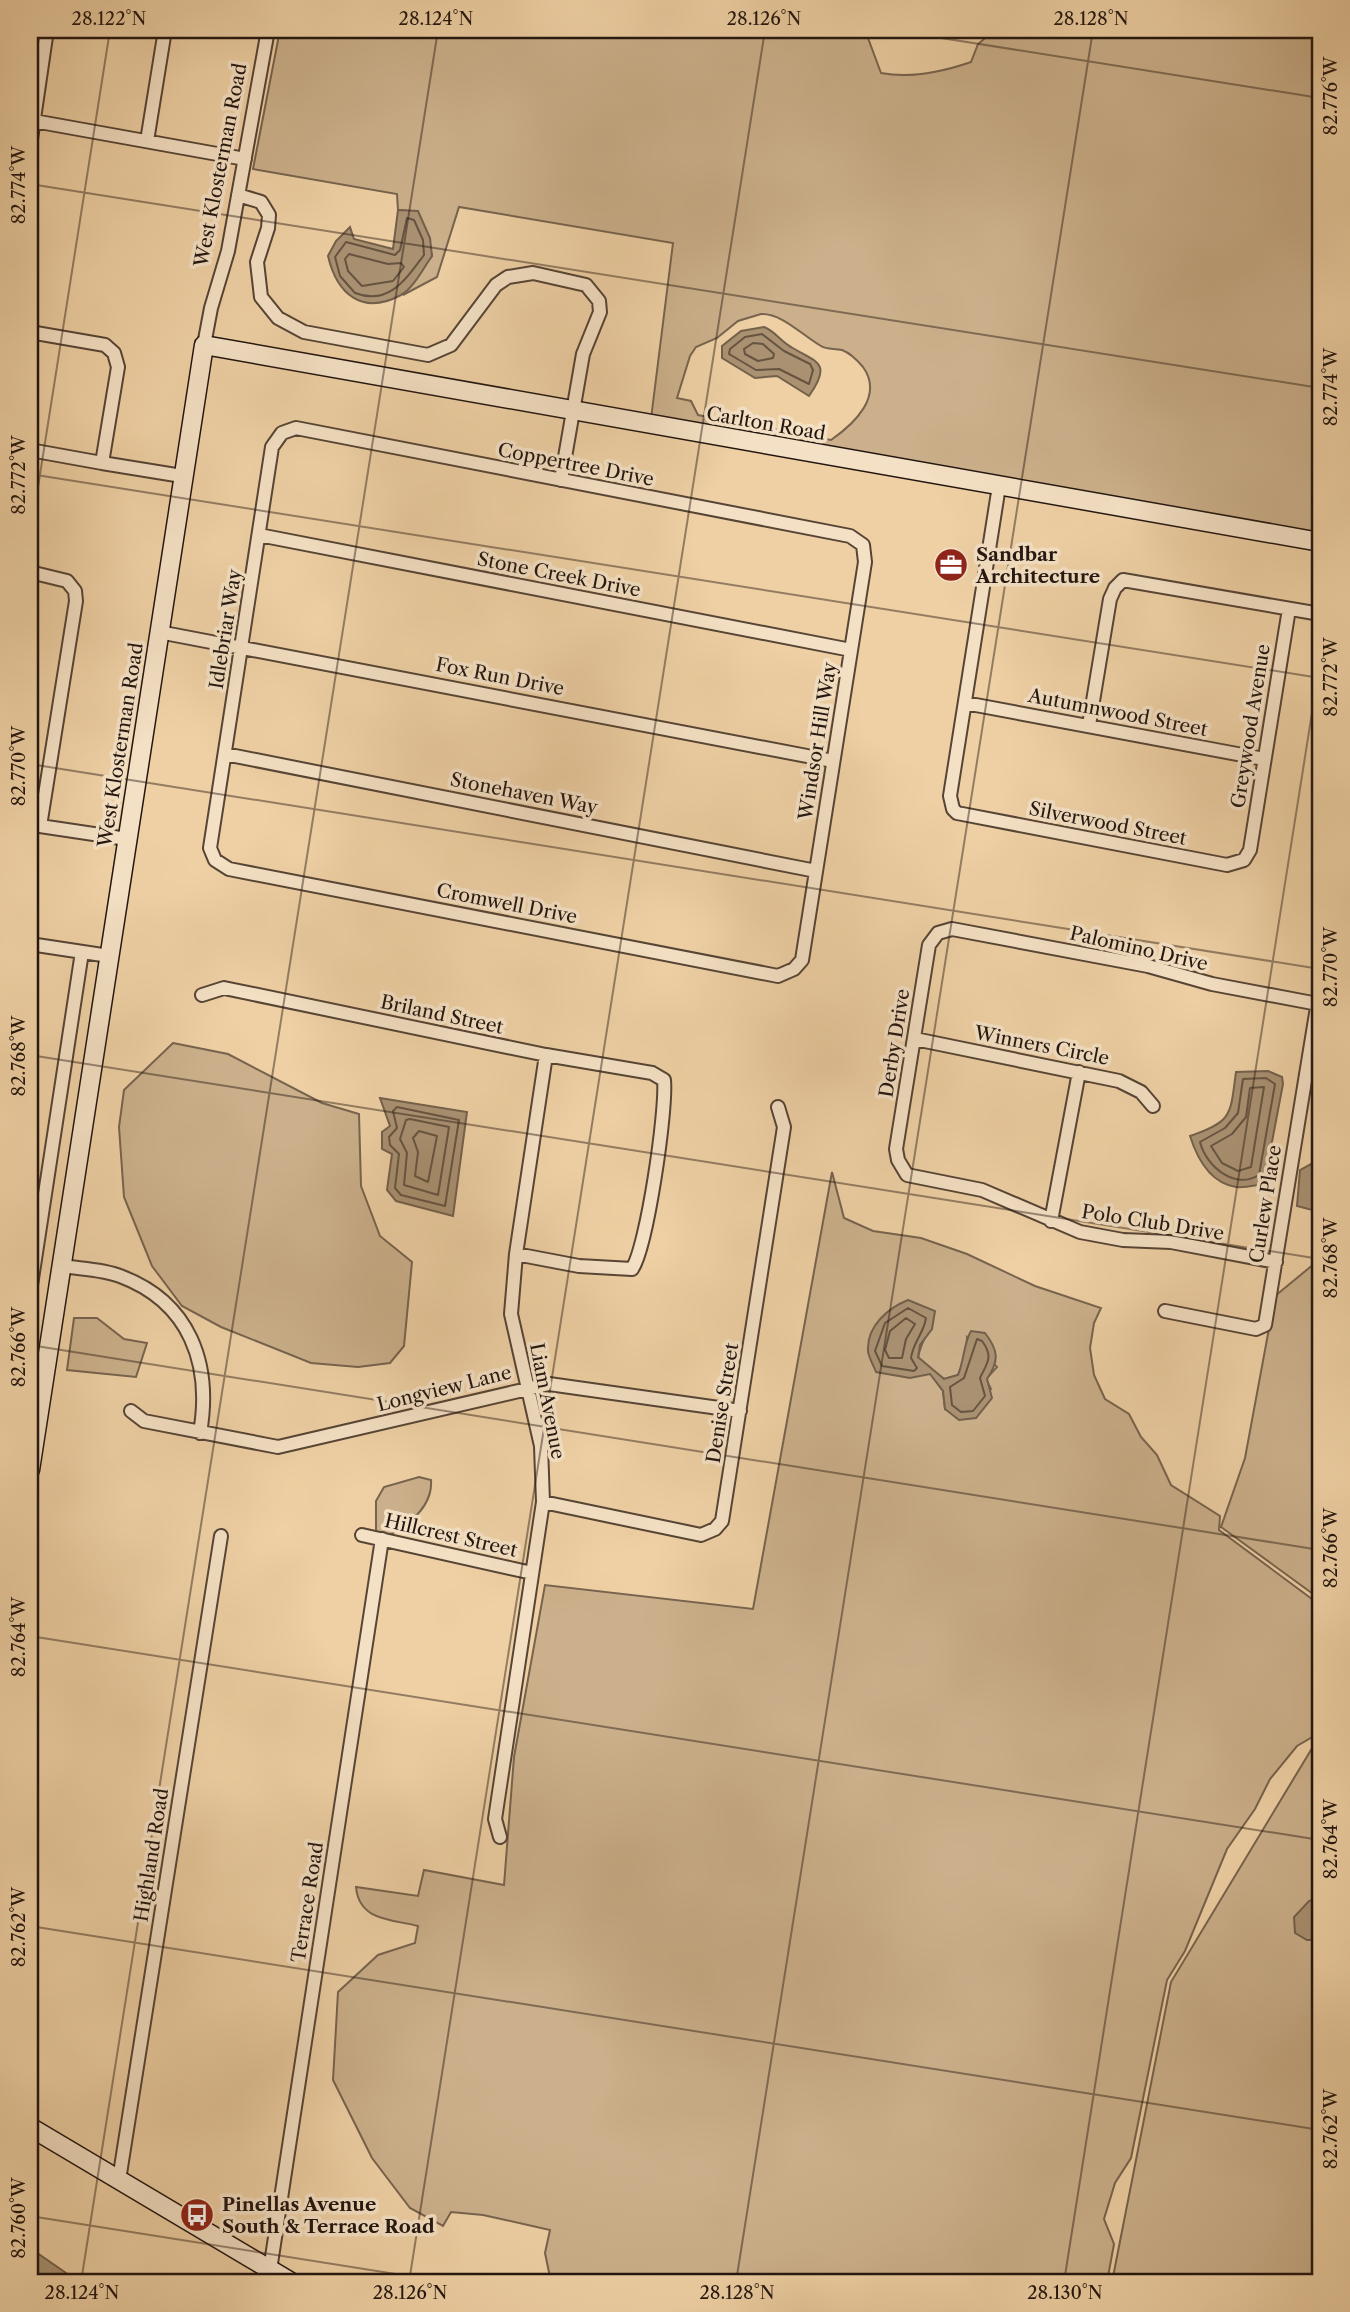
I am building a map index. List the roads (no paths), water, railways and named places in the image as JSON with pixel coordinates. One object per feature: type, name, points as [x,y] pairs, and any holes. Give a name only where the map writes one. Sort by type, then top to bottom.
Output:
[{"type":"street","points":[[30,146],[47,30]]},
{"type":"street","points":[[148,141],[165,30]]},
{"type":"street","name":"West Klosterman Road","points":[[30,1470],[204,345],[238,195],[268,30]]},
{"type":"street","points":[[34,121],[245,159]]},
{"type":"street","points":[[238,195],[261,202],[269,215],[268,228],[257,262],[261,297],[274,315],[304,332],[428,355],[451,345],[501,280],[533,273],[586,285],[599,301],[600,312],[583,354],[561,480]]},
{"type":"street","points":[[30,332],[105,345],[114,353],[118,367],[102,463]]},
{"type":"street","name":"Carlton Road","points":[[204,345],[1320,542]]},
{"type":"street","name":"Coppertree Drive","points":[[296,428],[850,536]]},
{"type":"street","name":"Idlebriar Way","points":[[210,848],[274,441],[282,433],[296,428]]},
{"type":"street","points":[[30,450],[183,476]]},
{"type":"street","points":[[964,703],[999,486]]},
{"type":"street","name":"Stone Creek Drive","points":[[258,535],[851,650]]},
{"type":"street","name":"Windsor Hill Way","points":[[802,960],[866,554],[863,545],[850,536]]},
{"type":"street","points":[[30,572],[67,580],[75,591],[76,601],[35,825],[127,839]]},
{"type":"street","points":[[1089,725],[1111,595],[1118,583],[1129,579],[1320,614]]},
{"type":"street","name":"Greywood Avenue","points":[[1250,849],[1289,609]]},
{"type":"street","name":"Fox Run Drive","points":[[159,632],[834,761]]},
{"type":"street","name":"Autumnwood Street","points":[[964,703],[1264,759]]},
{"type":"street","name":"Silverwood Street","points":[[964,703],[950,796],[953,810],[967,816],[1227,865],[1244,860],[1250,849]]},
{"type":"street","name":"Stonehaven Way","points":[[225,754],[816,871]]},
{"type":"street","name":"Cromwell Drive","points":[[210,848],[215,860],[229,869],[778,976],[790,972],[802,960]]},
{"type":"street","name":"Palomino Drive","points":[[952,929],[1148,966],[1212,984],[1318,1004]]},
{"type":"street","name":"Derby Drive","points":[[907,1175],[900,1165],[897,1149],[929,945],[939,933],[952,929]]},
{"type":"street","points":[[30,944],[109,956]]},
{"type":"street","points":[[30,1292],[82,953]]},
{"type":"street","name":"Briland Street","points":[[202,995],[224,988],[546,1055],[652,1073],[664,1080],[665,1091],[643,1239],[639,1258],[632,1269],[579,1266],[516,1254]]},
{"type":"street","name":"Curlew Place","points":[[1165,1311],[1261,1329],[1265,1325],[1320,989]]},
{"type":"street","name":"Winners Circle","points":[[915,1039],[1126,1083],[1141,1092],[1153,1106]]},
{"type":"street","name":"Liam Avenue","points":[[500,1837],[495,1819],[543,1502],[541,1446],[511,1314],[516,1254],[546,1055]]},
{"type":"street","points":[[1051,1221],[1079,1072]]},
{"type":"street","name":"Denise Street","points":[[543,1502],[701,1535],[719,1526],[723,1516],[784,1127],[778,1107]]},
{"type":"street","name":"Polo Club Drive","points":[[907,1175],[982,1190],[1051,1221],[1090,1234],[1129,1240],[1171,1242],[1276,1262]]},
{"type":"street","points":[[62,1266],[121,1276],[145,1288],[170,1310],[190,1336],[203,1368],[205,1396],[200,1433]]},
{"type":"street","name":"Longview Lane","points":[[131,1410],[144,1421],[270,1447],[289,1446],[526,1388],[559,1384],[740,1411]]},
{"type":"street","name":"Hillcrest Street","points":[[362,1535],[532,1573]]},
{"type":"street","name":"Highland Road","points":[[119,2180],[221,1536]]},
{"type":"street","name":"Terrace Road","points":[[270,2270],[382,1539]]},
{"type":"street","points":[[30,2127],[291,2282]]},
{"type":"water","points":[[398,210],[418,211],[430,238],[432,256],[414,283],[401,295],[374,303],[353,298],[338,281],[328,256],[336,241],[350,227],[354,239],[393,249]]},
{"type":"water","points":[[764,327],[818,364],[820,376],[809,396],[777,376],[755,378],[722,358],[722,346],[741,331]]},
{"type":"water","points":[[1268,1071],[1282,1077],[1283,1084],[1264,1184],[1239,1187],[1227,1185],[1206,1168],[1196,1153],[1190,1136],[1215,1126],[1227,1114],[1236,1072]]},
{"type":"water","points":[[380,1098],[467,1112],[453,1216],[396,1201],[387,1190],[392,1154],[382,1149],[382,1132],[390,1126]]},
{"type":"water","points":[[1311,1164],[1320,1165],[1320,1212],[1297,1206],[1300,1170]]},
{"type":"water","points":[[908,1300],[935,1311],[932,1329],[920,1345],[918,1357],[944,1379],[958,1375],[971,1331],[985,1333],[990,1339],[996,1356],[994,1367],[987,1379],[992,1398],[976,1418],[959,1420],[945,1409],[943,1391],[930,1374],[910,1378],[876,1372],[868,1353],[871,1333],[886,1313]]},
{"type":"water","points":[[1320,1897],[1320,1940],[1307,1940],[1295,1933],[1294,1917],[1309,1901]]},
{"type":"water","points":[[30,2248],[79,2282],[30,2282]]},
{"type":"place","name":"Sandbar Architecture","points":[[951,565]]},
{"type":"place","name":"Pinellas Avenue South & Terrace Road","points":[[197,2215]]}]
